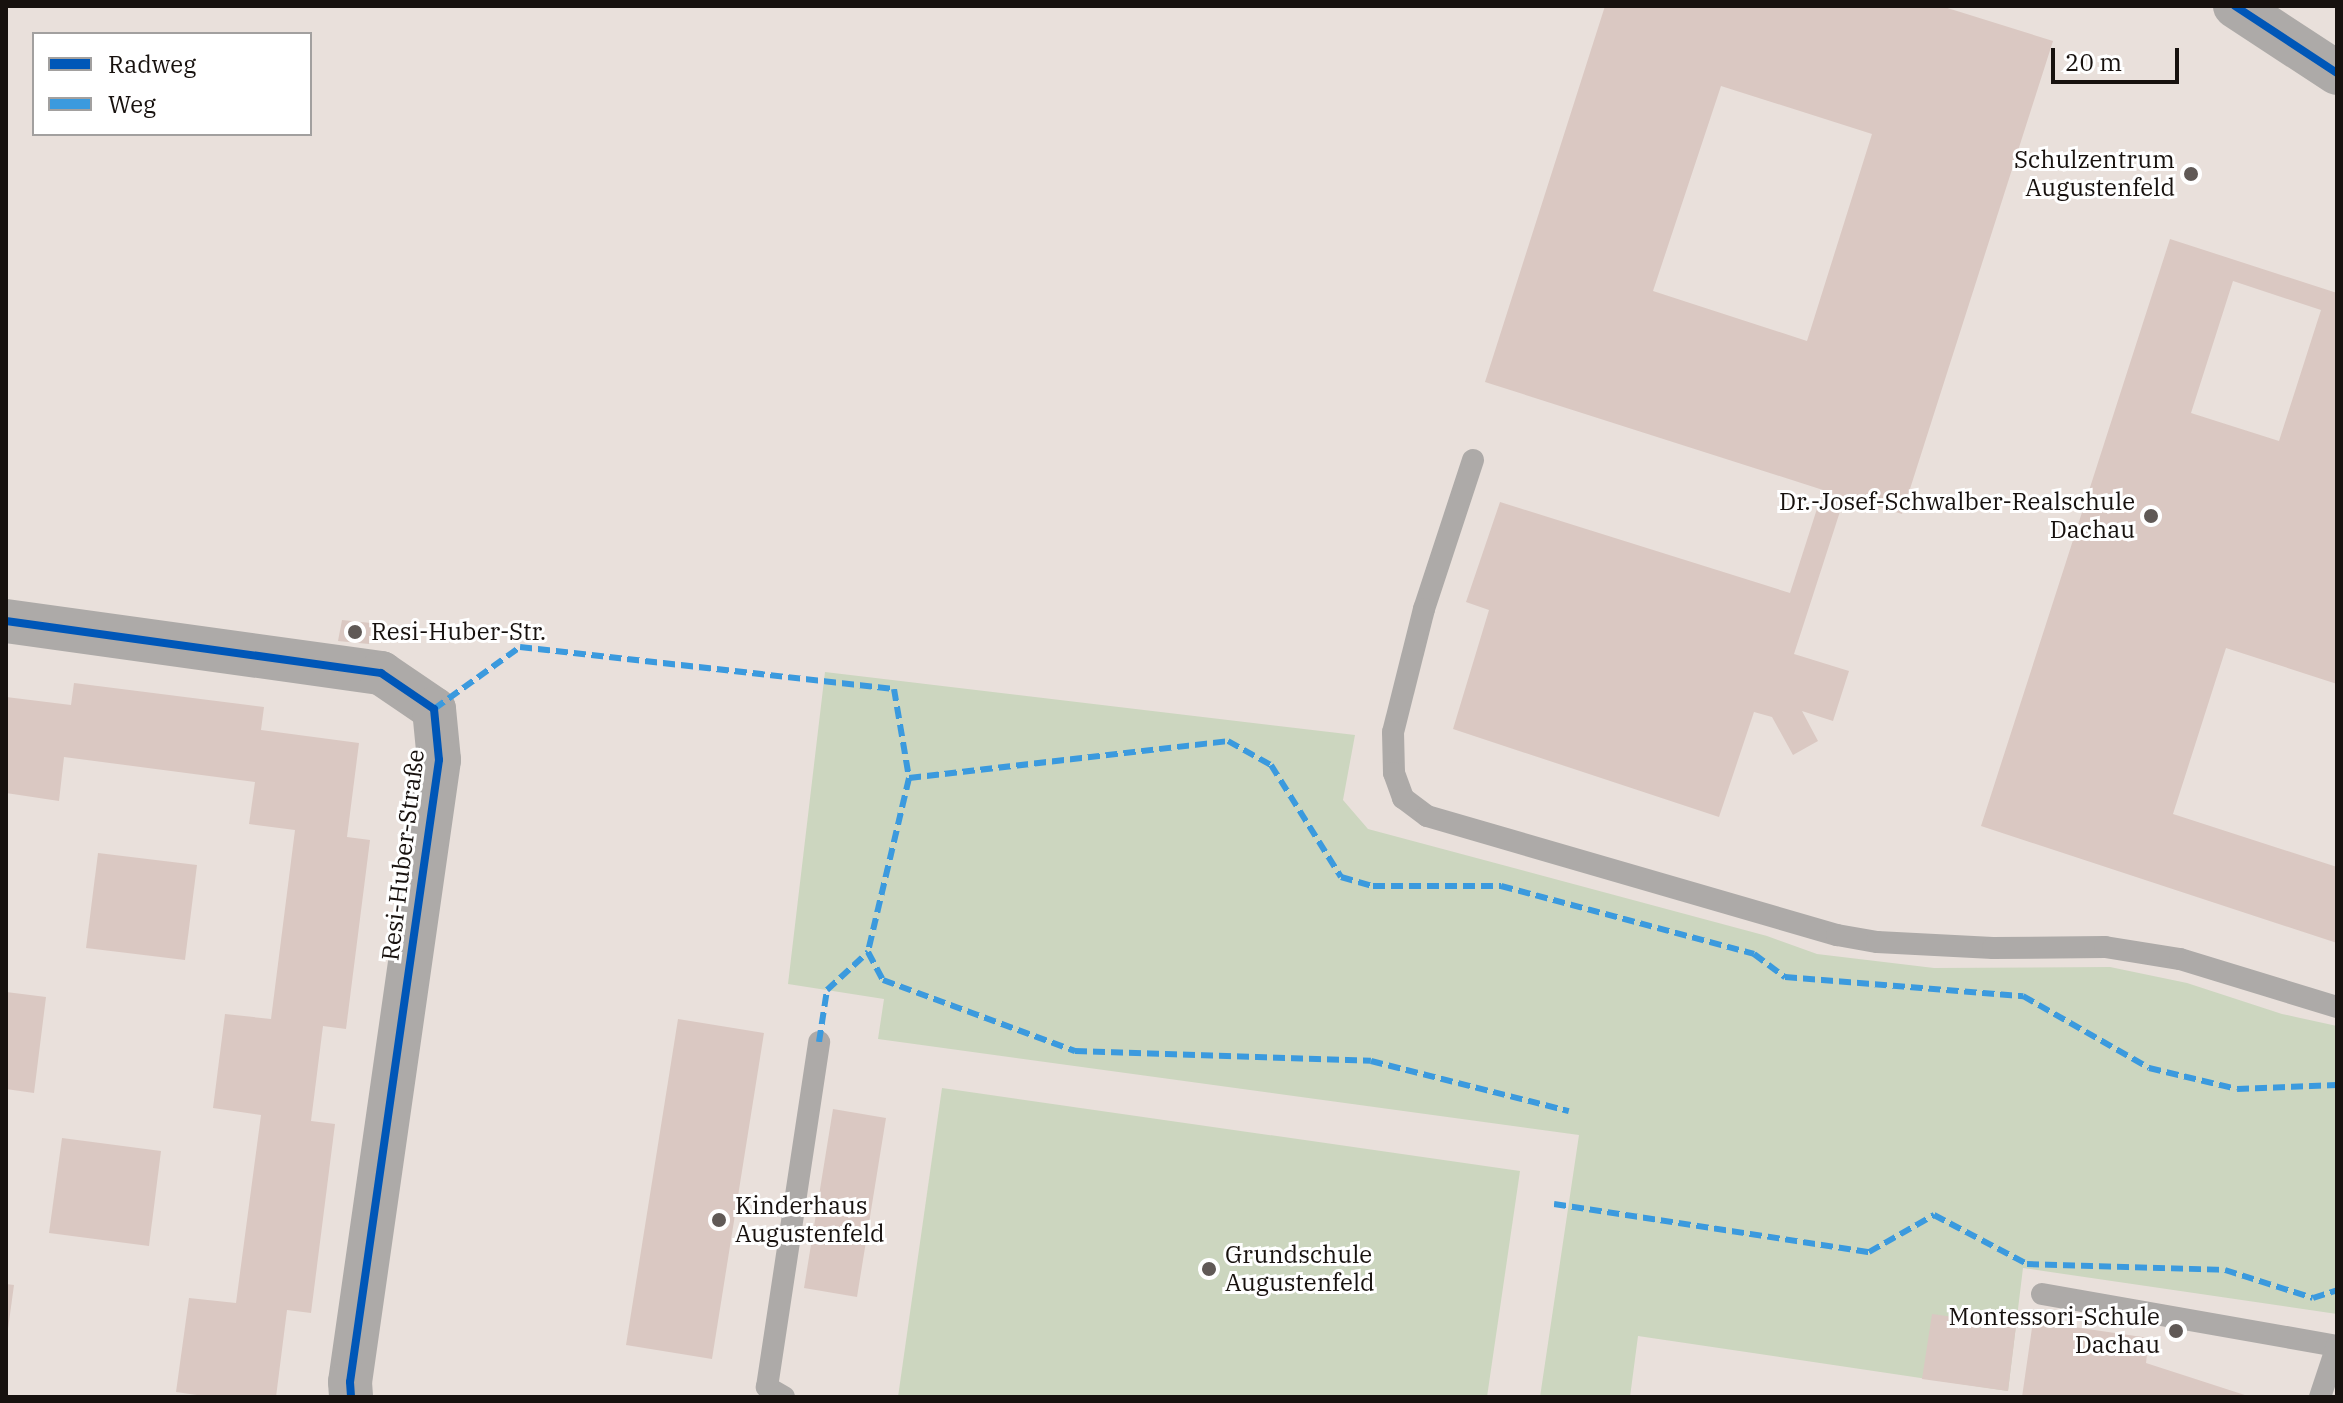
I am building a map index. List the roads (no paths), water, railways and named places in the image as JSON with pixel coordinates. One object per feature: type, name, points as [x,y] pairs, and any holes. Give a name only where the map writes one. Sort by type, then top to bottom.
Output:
[{"type":"street","points":[[2235,6],[2337,73]]},
{"type":"street","name":"Resi-Huber-Straße","points":[[6,621],[381,673],[434,709],[439,760],[351,1397]]},
{"type":"lane","points":[[1473,460],[1424,609],[1393,732],[1394,773],[1403,798],[1427,816],[1837,935],[1877,942],[1993,948],[2105,947],[2180,959],[2337,1007]]},
{"type":"lane","points":[[784,1397],[767,1387],[819,1042]]},
{"type":"lane","points":[[2042,1294],[2337,1346],[2320,1397]]},
{"type":"place","name":"Schulzentrum Augustenfeld","points":[[2191,174]]},
{"type":"place","name":"Dr.-Josef-Schwalber-Realschule Dachau","points":[[2151,516]]},
{"type":"place","name":"Resi-Huber-Str.","points":[[355,632]]},
{"type":"place","name":"Kinderhaus Augustenfeld","points":[[719,1220]]},
{"type":"place","name":"Grundschule Augustenfeld","points":[[1209,1269]]},
{"type":"place","name":"Montessori-Schule Dachau","points":[[2176,1331]]}]
